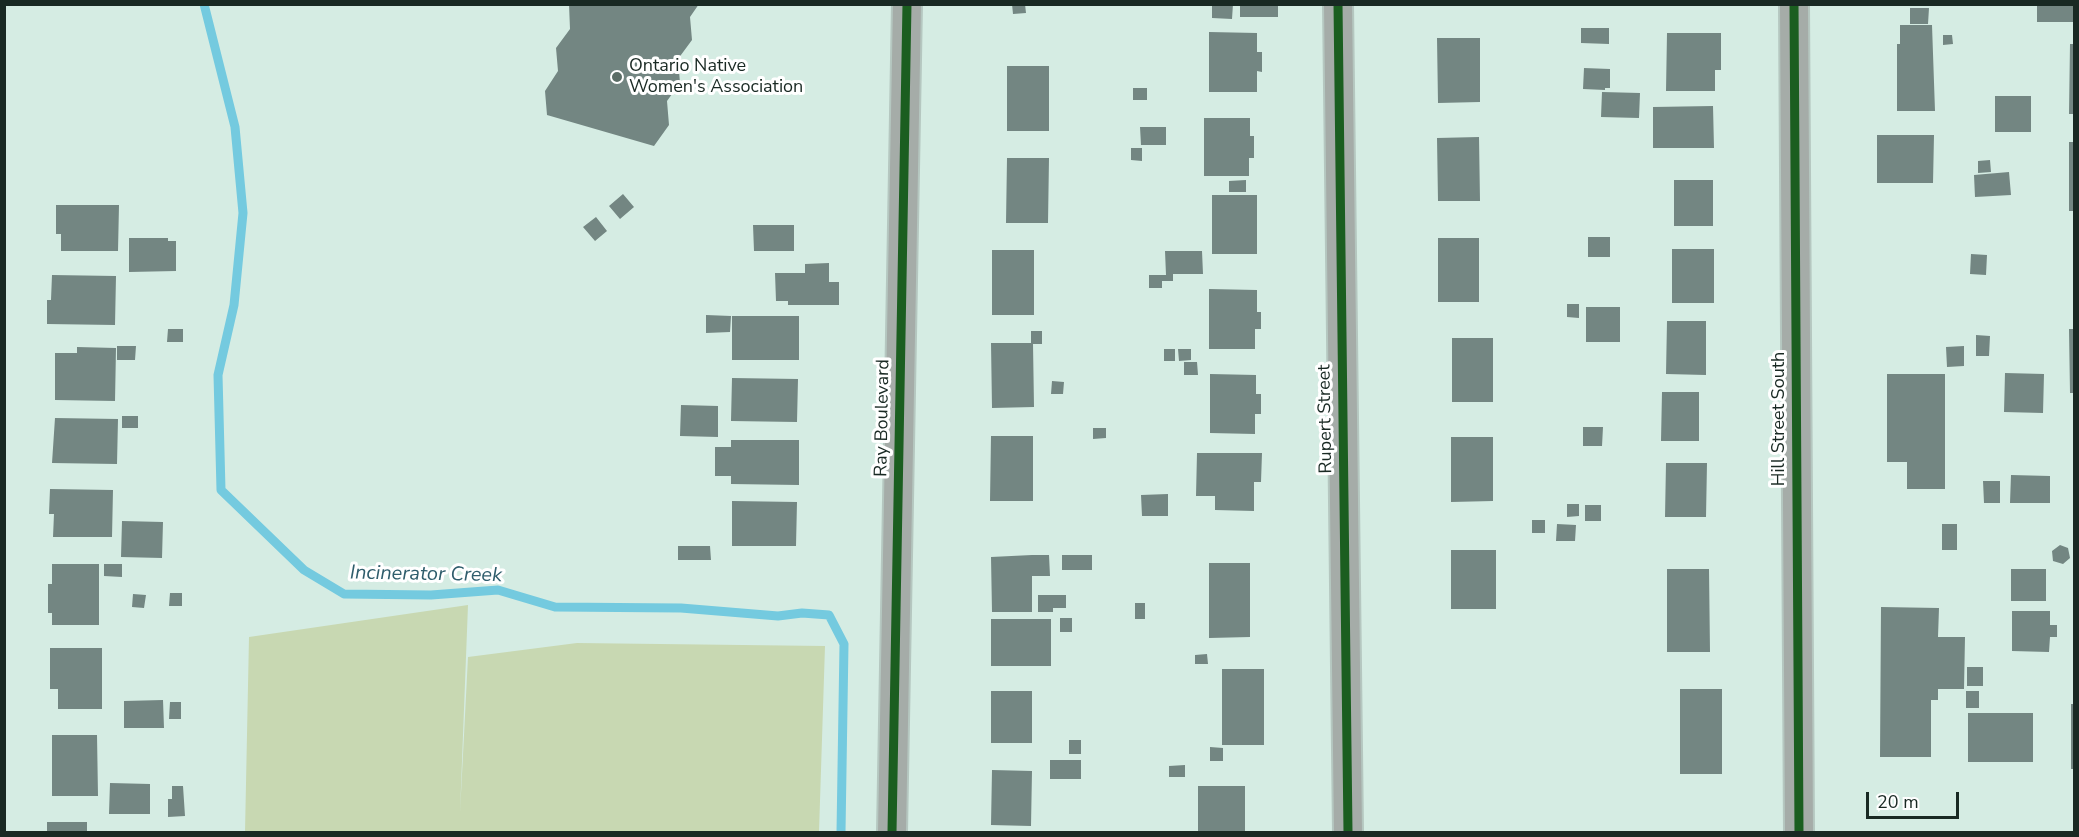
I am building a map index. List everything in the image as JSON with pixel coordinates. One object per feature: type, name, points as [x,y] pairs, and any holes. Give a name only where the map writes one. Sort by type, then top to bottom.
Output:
[{"type":"street","name":"Ray Boulevard","points":[[892,832],[907,4]]},
{"type":"street","name":"Rupert Street","points":[[1338,4],[1348,832]]},
{"type":"street","name":"Hill Street South","points":[[1794,4],[1799,832]]},
{"type":"green space","points":[[468,605],[460,813],[468,657],[577,643],[825,646],[819,832],[245,832],[249,637]]},
{"type":"building","name":"Ontario Native Women's Association","points":[[569,4],[699,4],[690,17],[692,40],[678,59],[680,83],[667,101],[669,125],[654,146],[547,115],[545,91],[558,71],[556,48],[570,29]]},
{"type":"building","points":[[1012,4],[1025,4],[1026,13],[1013,14]]},
{"type":"building","points":[[1212,4],[1233,4],[1232,19],[1212,18]]},
{"type":"building","points":[[1240,4],[1278,4],[1278,17],[1240,17]]},
{"type":"building","points":[[2037,4],[2074,4],[2074,22],[2037,22]]},
{"type":"building","points":[[1910,8],[1929,8],[1928,24],[1910,24]]},
{"type":"building","points":[[1900,25],[1932,25],[1935,111],[1897,111],[1897,44],[1900,44]]},
{"type":"building","points":[[1581,28],[1609,28],[1609,44],[1581,43]]},
{"type":"building","points":[[1209,32],[1257,33],[1257,52],[1262,52],[1262,72],[1257,71],[1257,92],[1209,92]]},
{"type":"building","points":[[1667,33],[1721,33],[1721,70],[1715,70],[1715,91],[1666,91]]},
{"type":"building","points":[[1943,35],[1952,35],[1953,44],[1943,45]]},
{"type":"building","points":[[1437,38],[1480,38],[1480,102],[1438,103]]},
{"type":"building","points":[[2070,44],[2074,44],[2074,114],[2069,114]]},
{"type":"building","points":[[1007,66],[1049,66],[1049,131],[1007,131]]},
{"type":"building","points":[[1584,68],[1610,69],[1610,88],[1605,88],[1605,90],[1583,89]]},
{"type":"building","points":[[1133,88],[1147,88],[1147,100],[1133,100]]},
{"type":"building","points":[[1602,92],[1640,93],[1639,118],[1601,117]]},
{"type":"building","points":[[1995,96],[2031,96],[2031,132],[1995,132]]},
{"type":"building","points":[[1713,106],[1714,148],[1653,148],[1653,107]]},
{"type":"building","points":[[1204,118],[1250,118],[1250,136],[1254,136],[1254,158],[1249,158],[1249,176],[1204,176]]},
{"type":"building","points":[[1140,127],[1166,127],[1166,145],[1141,145]]},
{"type":"building","points":[[1877,135],[1934,135],[1933,183],[1877,183]]},
{"type":"building","points":[[1479,137],[1480,201],[1438,201],[1437,138]]},
{"type":"building","points":[[2069,142],[2074,142],[2074,211],[2069,211]]},
{"type":"building","points":[[1131,148],[1142,148],[1142,161],[1131,160]]},
{"type":"building","points":[[1007,158],[1049,158],[1048,223],[1006,223]]},
{"type":"building","points":[[1990,160],[1991,172],[1978,173],[1978,161]]},
{"type":"building","points":[[2009,172],[2011,195],[1975,197],[1974,175]]},
{"type":"building","points":[[1246,180],[1246,192],[1229,192],[1229,181]]},
{"type":"building","points":[[1674,180],[1713,180],[1713,226],[1674,226]]},
{"type":"building","points":[[623,194],[634,207],[620,219],[609,206]]},
{"type":"building","points":[[1212,195],[1257,195],[1257,254],[1212,254]]},
{"type":"building","points":[[56,205],[119,205],[118,251],[61,251],[61,234],[56,234]]},
{"type":"building","points":[[596,217],[607,231],[595,241],[583,227]]},
{"type":"building","points":[[753,225],[794,225],[794,251],[754,251]]},
{"type":"building","points":[[1588,237],[1610,237],[1610,257],[1588,257]]},
{"type":"building","points":[[129,238],[168,238],[168,241],[176,241],[176,271],[129,272]]},
{"type":"building","points":[[1438,238],[1479,238],[1479,302],[1438,302]]},
{"type":"building","points":[[1672,249],[1714,249],[1714,303],[1672,303]]},
{"type":"building","points":[[992,250],[1034,250],[1034,315],[992,315]]},
{"type":"building","points":[[1165,251],[1202,251],[1203,274],[1173,274],[1173,281],[1162,281],[1162,288],[1149,288],[1149,275],[1166,275]]},
{"type":"building","points":[[1971,254],[1987,255],[1986,275],[1970,274]]},
{"type":"building","points":[[829,263],[829,282],[839,282],[839,305],[788,305],[788,301],[776,301],[775,273],[805,273],[805,264]]},
{"type":"building","points":[[52,275],[116,276],[115,325],[47,324],[47,300],[51,300]]},
{"type":"building","points":[[1209,289],[1257,290],[1257,312],[1261,312],[1261,329],[1255,329],[1255,349],[1209,349]]},
{"type":"building","points":[[1567,304],[1579,304],[1579,318],[1567,317]]},
{"type":"building","points":[[1586,307],[1620,307],[1620,342],[1586,342]]},
{"type":"building","points":[[706,315],[731,316],[730,332],[706,333]]},
{"type":"building","points":[[732,316],[799,316],[799,360],[732,360]]},
{"type":"building","points":[[1667,321],[1706,321],[1706,375],[1666,374]]},
{"type":"building","points":[[168,329],[183,329],[183,342],[167,342]]},
{"type":"building","points":[[2069,329],[2074,329],[2074,393],[2070,393]]},
{"type":"building","points":[[1031,331],[1042,331],[1042,344],[1033,344],[1034,407],[992,408],[991,343],[1031,343]]},
{"type":"building","points":[[1976,335],[1990,336],[1989,356],[1976,356]]},
{"type":"building","points":[[1452,338],[1493,338],[1493,402],[1452,402]]},
{"type":"building","points":[[117,346],[136,346],[135,360],[117,360]]},
{"type":"building","points":[[1964,346],[1964,366],[1947,367],[1946,347]]},
{"type":"building","points":[[77,347],[116,348],[115,401],[55,400],[55,353],[77,353]]},
{"type":"building","points":[[1164,349],[1175,349],[1175,361],[1164,361]]},
{"type":"building","points":[[1178,349],[1191,349],[1191,360],[1179,361]]},
{"type":"building","points":[[1184,362],[1197,362],[1198,375],[1184,375]]},
{"type":"building","points":[[2005,373],[2044,374],[2043,413],[2004,412]]},
{"type":"building","points":[[1210,374],[1256,375],[1256,394],[1261,394],[1261,414],[1255,414],[1255,434],[1210,433]]},
{"type":"building","points":[[1887,374],[1945,374],[1945,489],[1907,489],[1907,462],[1887,462]]},
{"type":"building","points":[[732,378],[798,379],[797,422],[731,421]]},
{"type":"building","points":[[1052,381],[1064,382],[1063,394],[1051,394]]},
{"type":"building","points":[[1662,392],[1699,392],[1699,441],[1661,441]]},
{"type":"building","points":[[681,405],[718,406],[718,437],[680,436]]},
{"type":"building","points":[[122,416],[138,416],[138,428],[122,428]]},
{"type":"building","points":[[55,418],[118,419],[117,464],[52,463]]},
{"type":"building","points":[[1583,427],[1603,427],[1602,446],[1583,446]]},
{"type":"building","points":[[1093,428],[1106,428],[1106,438],[1093,439]]},
{"type":"building","points":[[991,436],[1033,436],[1033,501],[990,501]]},
{"type":"building","points":[[1451,437],[1493,437],[1493,501],[1451,502]]},
{"type":"building","points":[[731,440],[799,440],[799,485],[731,484],[731,476],[715,476],[715,447],[731,447]]},
{"type":"building","points":[[1197,453],[1262,453],[1261,482],[1254,482],[1254,511],[1215,510],[1215,496],[1196,496]]},
{"type":"building","points":[[1666,463],[1707,463],[1706,517],[1665,517]]},
{"type":"building","points":[[2011,475],[2050,476],[2050,503],[2010,503]]},
{"type":"building","points":[[1983,481],[2000,481],[2000,503],[1984,503]]},
{"type":"building","points":[[50,489],[113,490],[112,537],[53,537],[54,514],[49,514]]},
{"type":"building","points":[[1168,494],[1168,516],[1142,516],[1141,495]]},
{"type":"building","points":[[732,501],[797,502],[796,546],[732,546]]},
{"type":"building","points":[[1567,504],[1579,504],[1579,516],[1567,517]]},
{"type":"building","points":[[1585,505],[1601,505],[1601,521],[1585,521]]},
{"type":"building","points":[[1532,520],[1545,520],[1545,533],[1532,533]]},
{"type":"building","points":[[122,521],[163,522],[162,558],[121,557]]},
{"type":"building","points":[[1557,524],[1576,525],[1575,541],[1556,541]]},
{"type":"building","points":[[1942,524],[1957,524],[1957,550],[1942,550]]},
{"type":"building","points":[[2060,545],[2068,548],[2070,558],[2063,564],[2053,561],[2052,551]]},
{"type":"building","points":[[678,546],[710,546],[711,560],[678,560]]},
{"type":"building","points":[[1451,550],[1496,550],[1496,609],[1451,609]]},
{"type":"building","points":[[1049,555],[1050,576],[1032,576],[1032,612],[992,612],[991,557]]},
{"type":"building","points":[[1062,555],[1092,555],[1092,570],[1062,570]]},
{"type":"building","points":[[1209,563],[1250,563],[1250,637],[1209,638]]},
{"type":"building","points":[[52,564],[99,564],[99,625],[52,625],[52,613],[48,613],[48,584],[52,584]]},
{"type":"building","points":[[104,564],[122,564],[122,577],[104,576]]},
{"type":"building","points":[[1667,569],[1709,569],[1710,652],[1667,652]]},
{"type":"building","points":[[2011,569],[2046,569],[2046,601],[2011,601]]},
{"type":"building","points":[[170,593],[182,593],[182,606],[169,606]]},
{"type":"building","points":[[133,594],[146,595],[144,608],[132,607]]},
{"type":"building","points":[[1038,595],[1066,595],[1066,608],[1053,608],[1053,612],[1038,612]]},
{"type":"building","points":[[1135,603],[1145,603],[1145,619],[1135,619]]},
{"type":"building","points":[[1881,607],[1939,608],[1938,637],[1965,637],[1964,689],[1938,689],[1938,700],[1931,700],[1931,757],[1880,757]]},
{"type":"building","points":[[2012,611],[2050,611],[2050,625],[2057,625],[2057,637],[2050,637],[2049,652],[2012,651]]},
{"type":"building","points":[[1060,618],[1072,618],[1072,632],[1060,632]]},
{"type":"building","points":[[991,619],[1051,619],[1051,666],[991,666]]},
{"type":"building","points":[[50,648],[102,648],[102,709],[58,709],[58,689],[50,689]]},
{"type":"building","points":[[1207,654],[1208,664],[1195,664],[1195,655]]},
{"type":"building","points":[[1967,667],[1983,667],[1983,686],[1967,686]]},
{"type":"building","points":[[1222,669],[1264,669],[1264,745],[1222,745]]},
{"type":"building","points":[[1680,689],[1722,689],[1722,774],[1680,774]]},
{"type":"building","points":[[991,691],[1032,691],[1032,743],[991,743]]},
{"type":"building","points":[[1966,691],[1979,691],[1979,708],[1966,708]]},
{"type":"building","points":[[163,700],[164,728],[124,728],[124,701]]},
{"type":"building","points":[[170,702],[181,702],[181,719],[169,719]]},
{"type":"building","points":[[2071,704],[2074,704],[2074,769],[2071,769]]},
{"type":"building","points":[[1968,713],[2033,713],[2033,762],[1968,762]]},
{"type":"building","points":[[52,735],[97,735],[98,796],[52,796]]},
{"type":"building","points":[[1069,740],[1081,740],[1081,754],[1069,754]]},
{"type":"building","points":[[1210,747],[1223,748],[1223,761],[1210,761]]},
{"type":"building","points":[[1050,760],[1081,760],[1081,779],[1050,779]]},
{"type":"building","points":[[1185,765],[1185,777],[1169,777],[1169,766]]},
{"type":"building","points":[[992,770],[1032,771],[1031,826],[991,825]]},
{"type":"building","points":[[110,783],[150,784],[150,814],[109,814]]},
{"type":"building","points":[[172,786],[183,786],[185,816],[168,817],[168,799],[172,799]]},
{"type":"building","points":[[1198,786],[1245,786],[1245,832],[1198,832]]},
{"type":"building","points":[[47,822],[87,822],[87,832],[47,832]]},
{"type":"waterway","name":"Incinerator Creek","points":[[204,4],[235,127],[243,213],[234,305],[218,375],[221,490],[304,570],[344,594],[431,595],[498,590],[555,607],[681,608],[778,616],[802,613],[829,615],[844,644],[841,832]]},
{"type":"cycle path","points":[[892,832],[907,4]]},
{"type":"cycle path","points":[[1338,4],[1348,832]]},
{"type":"cycle path","points":[[1794,4],[1799,832]]},
{"type":"place","name":"Ontario Native Women's Association","points":[[617,77]]}]
